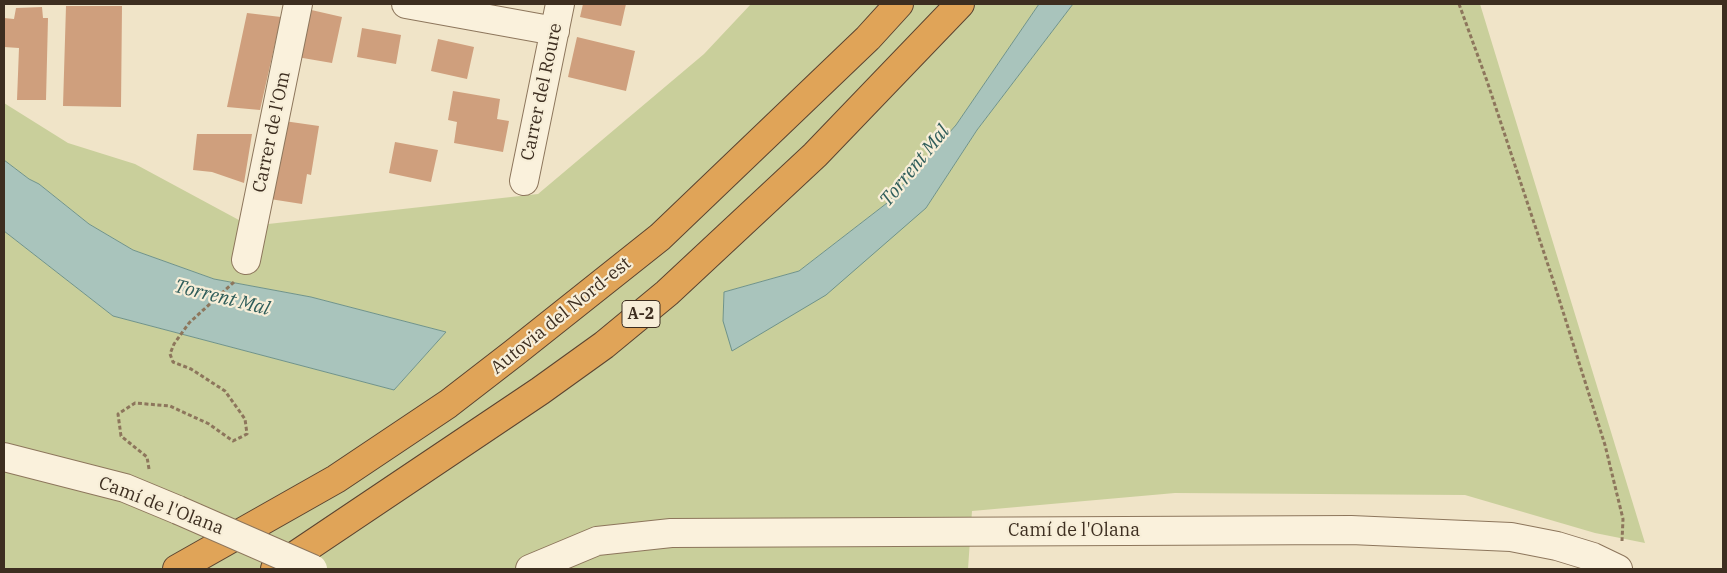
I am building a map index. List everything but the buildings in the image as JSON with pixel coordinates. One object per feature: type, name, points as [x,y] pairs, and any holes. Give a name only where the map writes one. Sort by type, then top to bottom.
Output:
[{"type":"highway","name":"Autovia del Nord-est","points":[[177,569],[336,479],[448,404],[514,354],[660,237],[868,38],[899,4]]},
{"type":"highway","name":"A-2","points":[[275,569],[532,397],[604,345],[667,293],[815,156],[960,4]]},
{"type":"street","name":"Carrer de l'Om","points":[[246,260],[298,4]]},
{"type":"street","points":[[406,4],[555,31]]},
{"type":"street","name":"Carrer del Roure","points":[[524,181],[560,4]]},
{"type":"street","name":"Camí de l'Olana","points":[[4,457],[106,483],[140,494],[313,569]]},
{"type":"street","name":"Camí de l'Olana","points":[[530,569],[597,541],[671,533],[1331,530],[1511,537],[1557,546],[1593,557],[1620,559]]},
{"type":"path","points":[[1459,4],[1487,81],[1542,246],[1605,445],[1623,520],[1620,559]]},
{"type":"path","points":[[140,494],[150,474],[147,457],[121,436],[118,414],[135,403],[170,406],[209,424],[233,442],[247,434],[245,419],[224,391],[191,369],[173,362],[170,354],[174,344],[189,323],[234,282],[242,272],[246,260]]},
{"type":"green space","points":[[751,4],[1039,4],[956,125],[887,203],[799,271],[724,292],[723,321],[926,208],[977,130],[1073,4],[1480,4],[1645,543],[1595,533],[1465,495],[1175,493],[972,511],[968,569],[4,569],[4,231],[113,316],[394,390],[446,332],[311,297],[214,279],[133,250],[89,224],[39,184],[29,179],[4,160],[4,103],[68,143],[135,164],[250,226],[538,194],[704,54]]},
{"type":"water","points":[[1039,4],[1073,4],[977,130],[926,208],[826,295],[732,351],[723,321],[724,292],[799,271],[887,203],[956,125]]},
{"type":"water","name":"Torrent Mal","points":[[4,160],[29,179],[39,184],[89,224],[133,250],[214,279],[311,297],[446,332],[394,390],[113,316],[4,231]]}]
